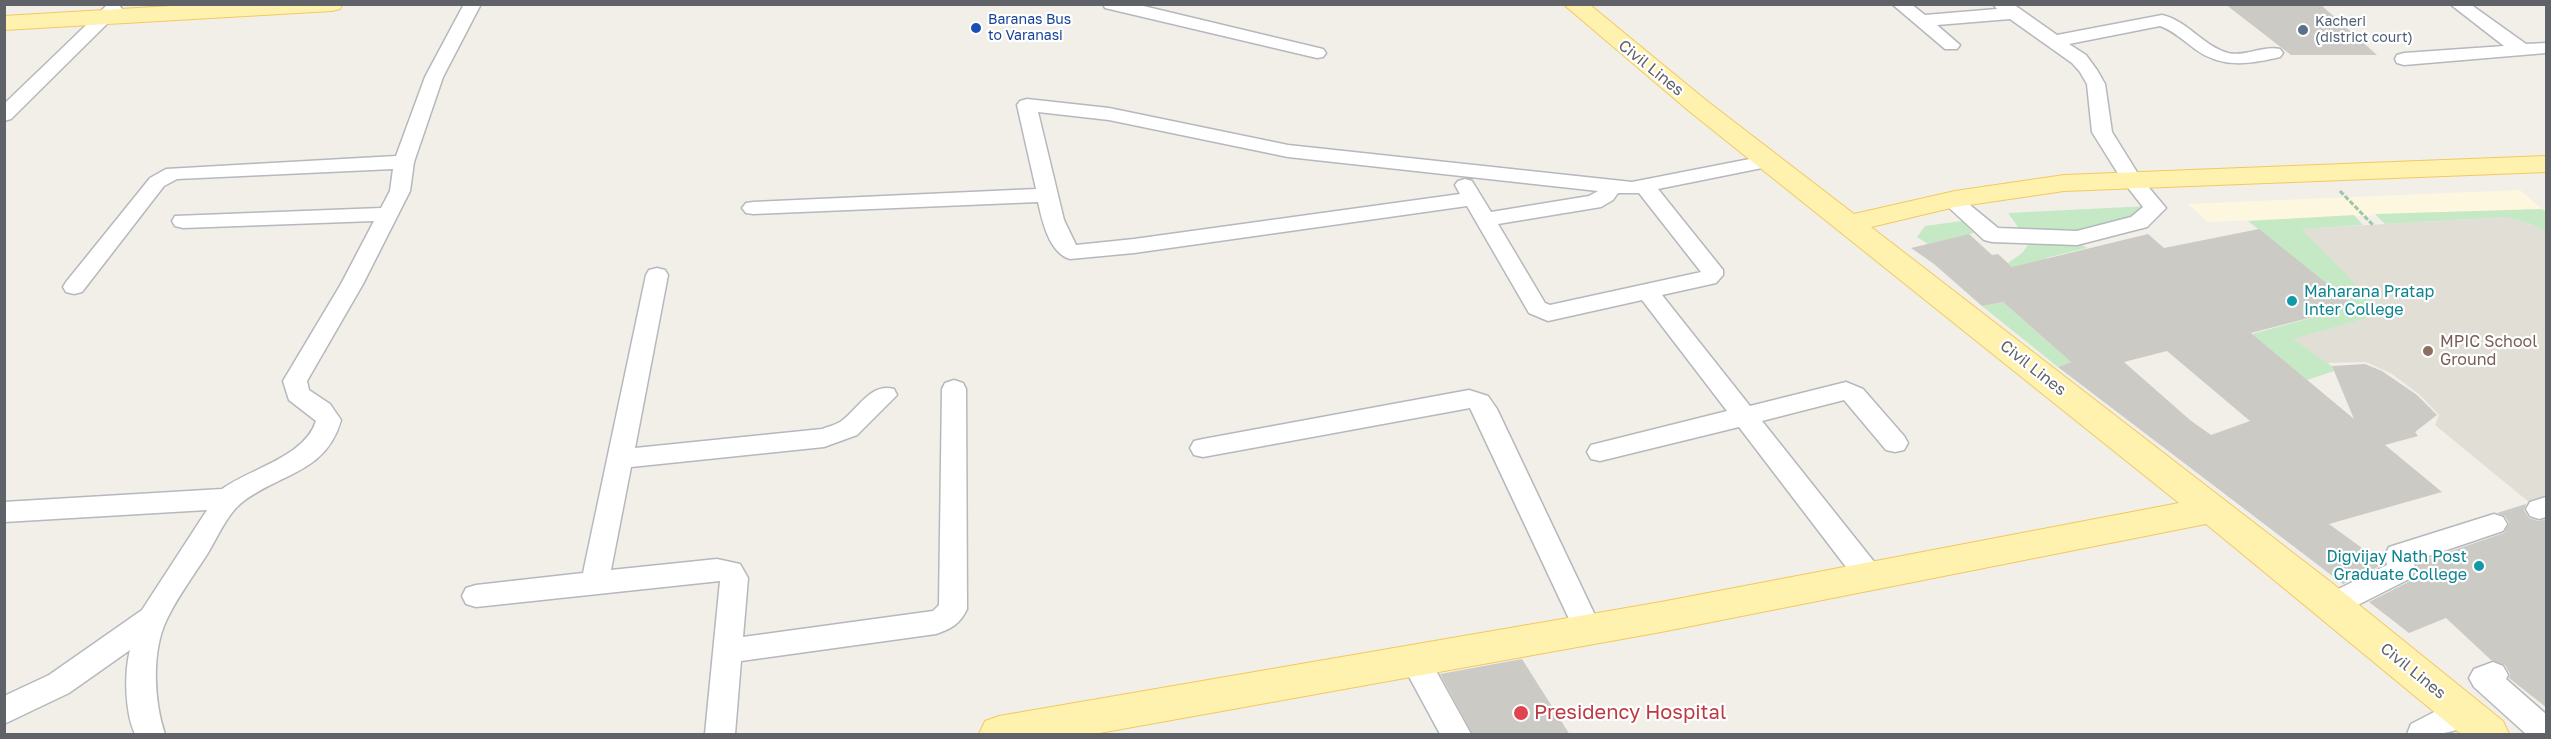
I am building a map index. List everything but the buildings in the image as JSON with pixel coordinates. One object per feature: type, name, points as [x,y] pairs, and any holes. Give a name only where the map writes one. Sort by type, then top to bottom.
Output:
[{"type":"main road","points":[[4,23],[179,4]]},
{"type":"main road","points":[[4,15],[332,4]]},
{"type":"main road","name":"Civil Lines","points":[[1574,4],[1698,106],[1770,160],[2332,605],[2489,735]]},
{"type":"main road","points":[[1857,230],[1958,205],[2136,185],[2547,164]]},
{"type":"main road","points":[[2136,185],[2333,184],[2547,176]]},
{"type":"main road","points":[[999,735],[1588,630],[2212,510]]},
{"type":"street","points":[[150,735],[145,724],[141,666],[152,618],[228,499],[247,486],[297,461],[324,437],[329,420],[321,410],[298,394],[296,381],[352,284],[400,191],[404,162],[434,77],[473,4]]},
{"type":"street","points":[[1111,4],[1168,11],[1317,52]]},
{"type":"street","points":[[1900,4],[1951,45]]},
{"type":"street","points":[[2458,4],[2522,50]]},
{"type":"street","points":[[1921,21],[2007,9],[2079,59],[2096,84],[2102,132],[2136,185],[2155,208],[2139,222],[2109,236],[2077,238],[1992,235],[1958,205]]},
{"type":"street","points":[[4,115],[109,13]]},
{"type":"street","points":[[2054,41],[2162,20],[2171,22],[2213,53],[2223,57],[2233,59],[2274,53]]},
{"type":"street","points":[[2404,59],[2547,48]]},
{"type":"street","points":[[1473,199],[1288,226],[1070,252],[1063,243],[1053,220],[1027,105],[1082,110],[1242,144],[1288,151],[1632,188],[1770,160]]},
{"type":"street","points":[[74,287],[157,182],[174,173],[404,162]]},
{"type":"street","points":[[1457,170],[1537,308],[1542,312],[1708,278],[1712,275],[1712,270],[1644,186]]},
{"type":"street","points":[[1487,219],[1594,202],[1606,196],[1611,186]]},
{"type":"street","points":[[753,208],[1047,195]]},
{"type":"street","points":[[183,221],[388,214]]},
{"type":"street","points":[[594,584],[657,275]]},
{"type":"street","points":[[1646,290],[1869,576]]},
{"type":"street","points":[[728,651],[936,622],[945,618],[953,609],[954,389]]},
{"type":"street","points":[[1600,452],[1846,392],[1854,395],[1895,443]]},
{"type":"street","points":[[620,459],[824,438],[848,429],[885,395]]},
{"type":"street","points":[[1203,448],[1469,399],[1479,402],[1485,409],[1588,630]]},
{"type":"street","points":[[4,512],[228,499]]},
{"type":"street","points":[[2332,605],[2401,570],[2399,555],[2494,524]]},
{"type":"street","points":[[476,596],[717,570],[730,572],[735,578],[720,735]]},
{"type":"street","points":[[4,711],[58,684],[152,618]]},
{"type":"street","points":[[1415,660],[1456,735]]},
{"type":"street","points":[[2493,675],[2484,678],[2546,734]]},
{"type":"street","points":[[2422,735],[2461,711]]},
{"type":"path","points":[[2333,184],[2373,225]]},
{"type":"shaded area","points":[[2520,190],[2542,209],[2208,222],[2188,204]]},
{"type":"shaded area","name":"MPIC School Ground","points":[[2506,217],[2531,224],[2546,233],[2546,498],[2530,503],[2435,425],[2439,415],[2420,395],[2392,374],[2366,362],[2327,363],[2292,339],[2384,313],[2300,229]]},
{"type":"green space","points":[[2149,206],[2119,222],[2068,232],[2020,230],[2008,213]]},
{"type":"green space","points":[[2542,209],[2546,212],[2546,233],[2531,224],[2506,217],[2385,224],[2375,214]]},
{"type":"green space","points":[[2354,215],[2363,225],[2301,229],[2384,313],[2293,339],[2332,366],[2334,371],[2307,380],[2252,334],[2355,306],[2248,221]]},
{"type":"green space","points":[[1962,221],[1974,233],[1928,244],[1917,237],[1925,226]]},
{"type":"green space","points":[[2031,241],[2079,243],[2087,248],[2046,258],[2051,263],[2018,272],[2008,263],[2022,253]]},
{"type":"green space","points":[[2003,302],[2071,362],[2058,367],[1982,306]]},
{"type":"place","name":"Baranas Bus to Varanasi","points":[[976,28]]},
{"type":"place","name":"Kacheri (district court)","points":[[2303,30]]},
{"type":"place","name":"Maharana Pratap Inter College","points":[[2292,301]]},
{"type":"place","name":"MPIC School Ground","points":[[2428,351]]},
{"type":"place","name":"Digvijay Nath Post Graduate College","points":[[2479,566]]},
{"type":"place","name":"Presidency Hospital","points":[[1521,713]]}]
